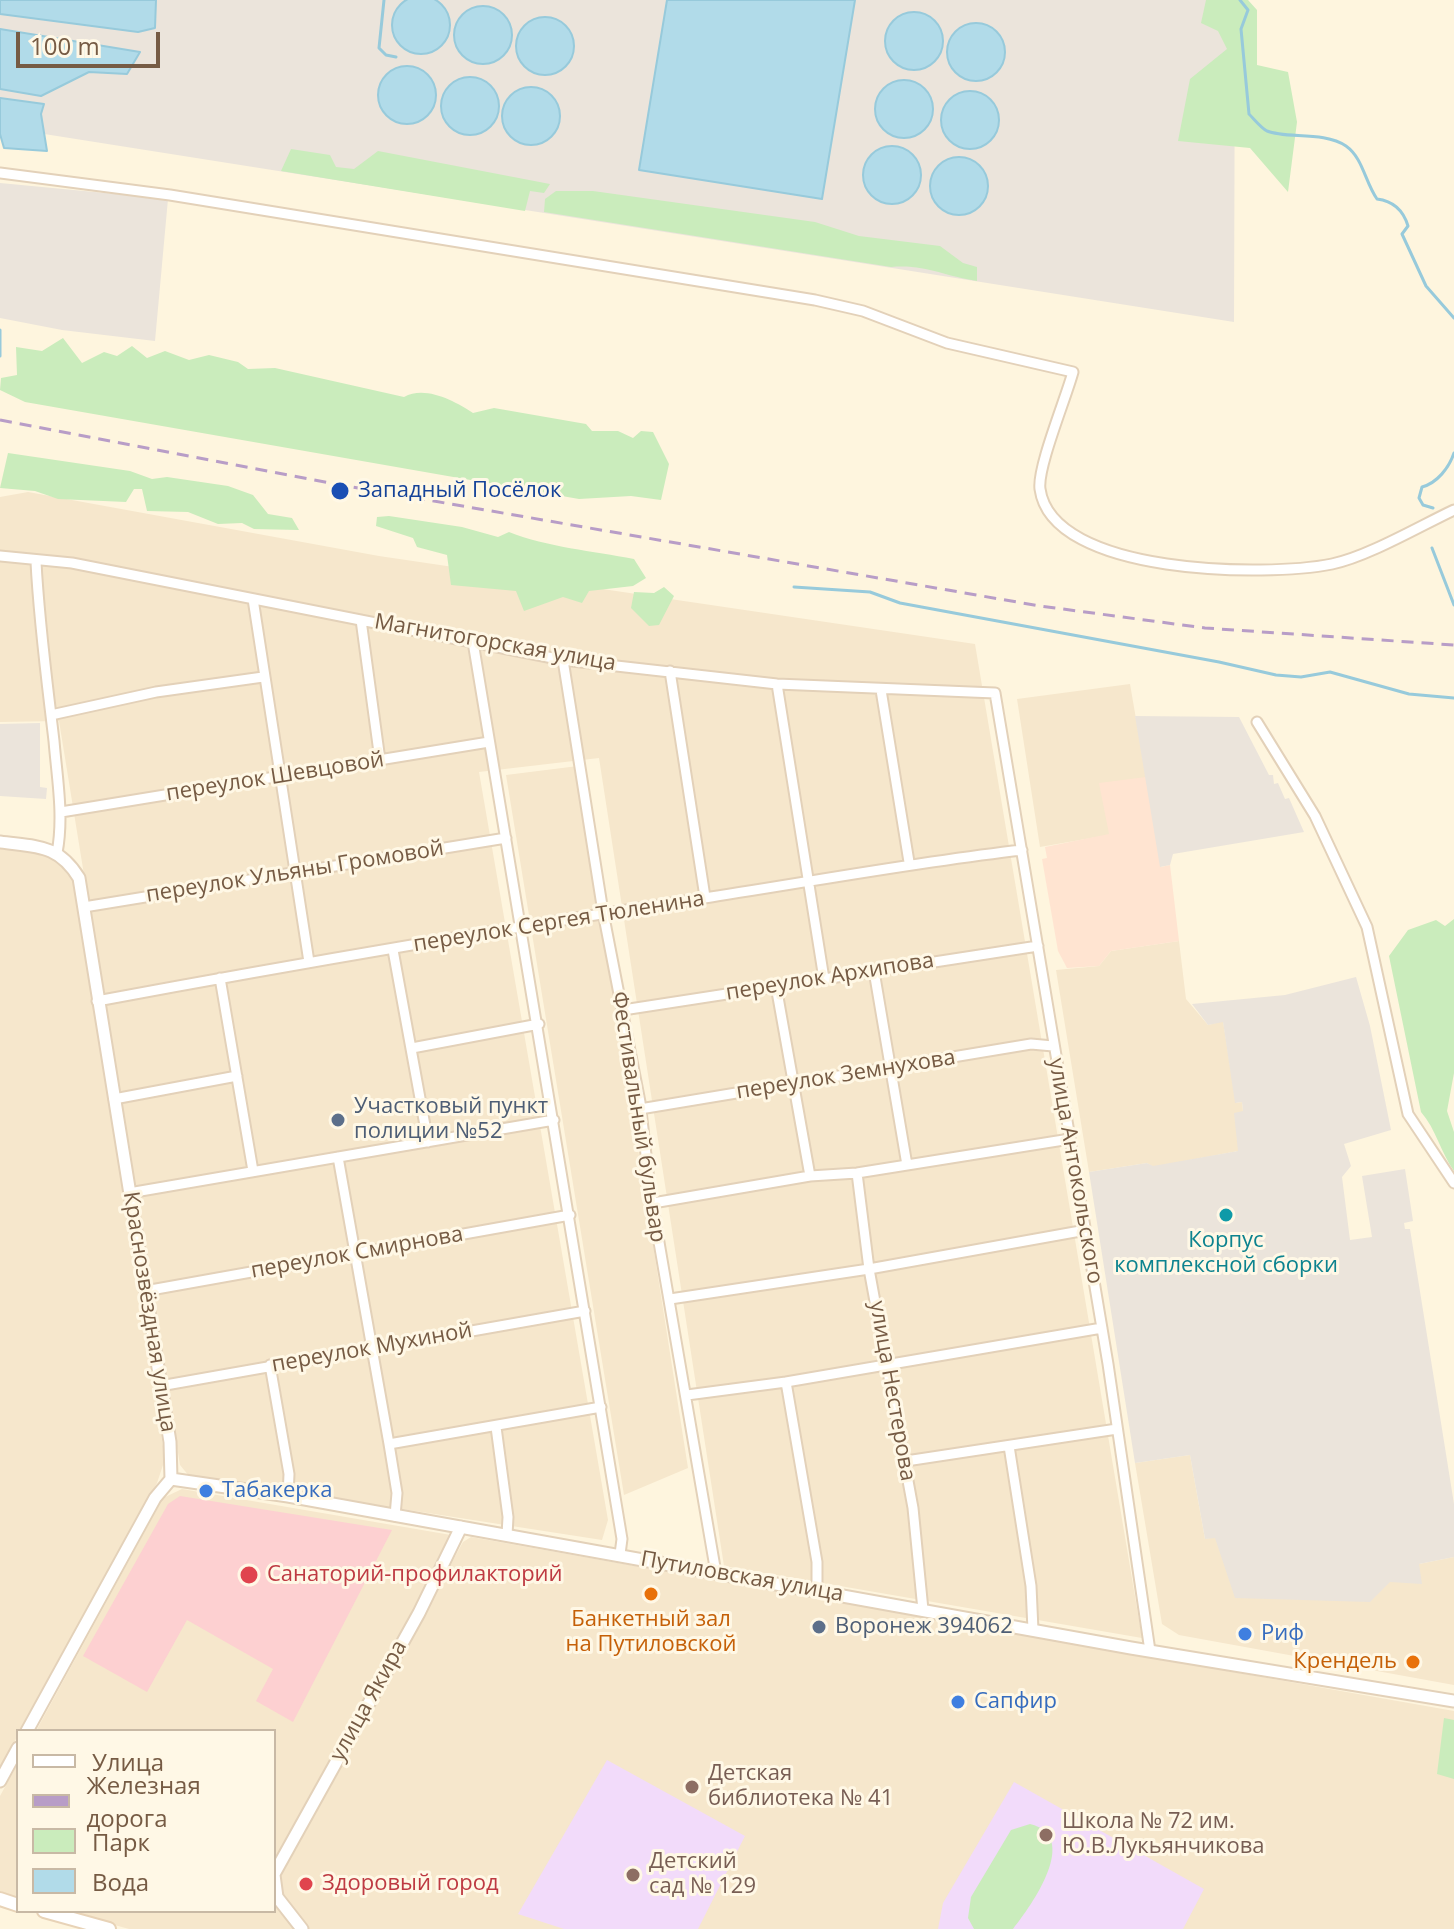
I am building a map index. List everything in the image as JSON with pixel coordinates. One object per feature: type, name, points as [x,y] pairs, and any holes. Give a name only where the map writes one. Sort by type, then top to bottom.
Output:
[{"type":"main road","points":[[51,1913],[109,1929]]},
{"type":"street","points":[[0,173],[170,195],[815,300],[863,311],[947,343],[1073,372],[1040,488],[1049,512],[1083,541],[1125,557],[1225,569],[1281,570],[1335,564],[1454,510]]},
{"type":"street","name":"Магнитогорская улица","points":[[0,556],[36,562],[72,563],[563,660],[777,684],[995,693]]},
{"type":"street","points":[[0,842],[57,853],[61,812],[40,639],[36,562]]},
{"type":"street","points":[[253,599],[309,962]]},
{"type":"street","points":[[361,620],[380,760]]},
{"type":"street","points":[[473,642],[601,1407],[622,1539],[620,1554]]},
{"type":"street","name":"Фестивальный бульвар","points":[[563,660],[716,1573]]},
{"type":"street","points":[[670,671],[705,897]]},
{"type":"street","points":[[51,715],[156,692],[263,677]]},
{"type":"street","points":[[777,684],[824,979]]},
{"type":"street","points":[[881,690],[909,862]]},
{"type":"street","name":"улица Антокольского","points":[[995,693],[1102,1328],[1150,1651]]},
{"type":"street","points":[[1257,722],[1315,816],[1367,927],[1408,1114],[1454,1183]]},
{"type":"street","name":"переулок Шевцовой","points":[[61,812],[489,742]]},
{"type":"street","name":"переулок Ульяны Громовой","points":[[84,907],[506,838]]},
{"type":"street","name":"переулок Сергея Тюленина","points":[[97,1001],[522,925],[808,881],[909,862],[1022,850]]},
{"type":"street","name":"Краснозвёздная улица","points":[[57,853],[79,878],[170,1442],[171,1479]]},
{"type":"street","name":"переулок Архипова","points":[[623,1010],[1038,946]]},
{"type":"street","points":[[393,950],[428,1142]]},
{"type":"street","points":[[874,971],[907,1165]]},
{"type":"street","points":[[220,978],[253,1171]]},
{"type":"street","points":[[776,986],[810,1176]]},
{"type":"street","points":[[412,1048],[539,1024]]},
{"type":"street","name":"переулок Земнухова","points":[[640,1109],[1031,1044],[1053,1046]]},
{"type":"street","points":[[114,1099],[237,1076]]},
{"type":"street","points":[[129,1193],[554,1120]]},
{"type":"street","points":[[653,1203],[810,1176],[857,1173],[1070,1139]]},
{"type":"street","points":[[338,1157],[397,1493],[395,1516]]},
{"type":"street","name":"улица Нестерова","points":[[857,1173],[869,1269],[906,1461],[923,1610]]},
{"type":"street","name":"переулок Смирнова","points":[[145,1291],[570,1215]]},
{"type":"street","points":[[670,1299],[869,1269],[1086,1230]]},
{"type":"street","name":"переулок Мухиной","points":[[160,1386],[585,1311]]},
{"type":"street","points":[[687,1395],[786,1382],[1102,1328]]},
{"type":"street","points":[[270,1365],[289,1474],[288,1496]]},
{"type":"street","points":[[786,1382],[817,1562],[817,1591]]},
{"type":"street","points":[[389,1444],[601,1407]]},
{"type":"street","points":[[496,1427],[508,1517],[507,1535]]},
{"type":"street","points":[[906,1461],[1117,1429]]},
{"type":"street","points":[[1009,1446],[1031,1586],[1033,1630]]},
{"type":"street","points":[[28,1729],[155,1498],[171,1479]]},
{"type":"street","name":"Путиловская улица","points":[[171,1479],[288,1496],[1150,1651],[1454,1701]]},
{"type":"street","name":"улица Якира","points":[[276,1870],[419,1613],[461,1527]]},
{"type":"street","points":[[0,1781],[16,1752]]},
{"type":"street","name":"улица Якира","points":[[276,1889],[277,1897],[302,1929]]},
{"type":"shaded area","points":[[0,0],[1235,0],[1234,322],[0,127]]},
{"type":"shaded area","points":[[0,183],[168,199],[155,341],[62,330],[0,318]]},
{"type":"shaded area","points":[[28,492],[379,556],[975,644],[1142,1638],[724,1566],[599,758],[479,772],[608,1520],[602,1540],[189,1476],[180,1465],[59,721],[0,722],[0,497]]},
{"type":"shaded area","points":[[1130,684],[1146,777],[1109,835],[1040,847],[1017,699]]},
{"type":"shaded area","points":[[1135,716],[1239,717],[1269,775],[1273,775],[1274,784],[1278,783],[1285,799],[1289,798],[1304,832],[1173,854],[1170,865],[1160,867]]},
{"type":"shaded area","points":[[40,723],[40,787],[47,788],[46,799],[0,796],[0,724]]},
{"type":"shaded area","points":[[578,766],[688,1468],[624,1495],[506,775]]},
{"type":"shaded area","points":[[1146,777],[1161,867],[1170,865],[1179,941],[1111,951],[1099,966],[1067,968],[1058,951],[1042,859],[1047,858],[1045,847],[1109,834],[1099,783]]},
{"type":"shaded area","points":[[0,848],[44,854],[62,863],[74,880],[165,1459],[157,1483],[21,1729],[16,1729],[16,1739],[0,1768]]},
{"type":"shaded area","points":[[1179,941],[1186,999],[1208,1025],[1223,1021],[1236,1103],[1242,1102],[1238,1151],[1153,1167],[1147,1163],[1089,1172],[1056,970],[1099,966],[1111,951]]},
{"type":"shaded area","points":[[1356,977],[1370,1026],[1391,1130],[1344,1144],[1351,1166],[1342,1177],[1350,1240],[1372,1237],[1362,1176],[1405,1169],[1413,1221],[1404,1223],[1405,1229],[1410,1229],[1454,1504],[1454,1557],[1419,1564],[1422,1584],[1390,1582],[1370,1602],[1235,1598],[1215,1538],[1205,1539],[1190,1455],[1135,1463],[1089,1172],[1147,1163],[1153,1166],[1238,1151],[1234,1113],[1243,1111],[1242,1102],[1235,1103],[1223,1022],[1208,1025],[1192,1004],[1285,995]]},
{"type":"shaded area","points":[[1190,1455],[1205,1539],[1215,1537],[1390,1582],[1419,1564],[1454,1557],[1454,1685],[1179,1635],[1162,1624],[1135,1463]]},
{"type":"shaded area","points":[[182,1489],[451,1535],[454,1541],[276,1861],[276,1729],[37,1729],[163,1498]]},
{"type":"shaded area","name":"Cанаторий-профилакторий","points":[[180,1496],[392,1530],[293,1722],[256,1701],[273,1669],[187,1620],[147,1692],[83,1656],[168,1504]]},
{"type":"shaded area","points":[[471,1537],[1454,1711],[1454,1929],[308,1929],[281,1895],[277,1877],[463,1542]]},
{"type":"shaded area","name":"Детский сад № 129","points":[[607,1760],[745,1836],[698,1929],[564,1929],[518,1914]]},
{"type":"shaded area","points":[[16,1767],[16,1897],[0,1891],[0,1796]]},
{"type":"shaded area","name":"Школа № 72 им. Ю.В.Лукьянчикова","points":[[1014,1782],[1204,1889],[1183,1929],[938,1929],[943,1903]]},
{"type":"shaded area","points":[[276,1901],[299,1929],[129,1929],[71,1913],[276,1913]]},
{"type":"green space","points":[[1206,0],[1248,0],[1257,10],[1257,65],[1288,72],[1297,122],[1288,192],[1250,148],[1178,141],[1190,79],[1227,49],[1218,31],[1201,23]]},
{"type":"green space","points":[[291,149],[330,155],[336,167],[354,169],[378,151],[550,184],[544,193],[530,191],[525,211],[281,171]]},
{"type":"green space","points":[[556,191],[593,191],[815,222],[859,236],[940,246],[963,263],[977,267],[977,281],[925,269],[891,267],[544,212],[545,199]]},
{"type":"green space","points":[[63,338],[82,363],[104,352],[117,356],[132,346],[147,358],[165,351],[189,360],[209,355],[238,362],[248,369],[275,368],[404,397],[430,394],[473,413],[494,408],[586,424],[592,431],[618,431],[633,438],[641,431],[653,432],[669,464],[661,500],[631,496],[579,499],[25,402],[0,390],[1,378],[17,375],[16,347],[42,351]]},
{"type":"green space","points":[[8,453],[130,471],[152,479],[167,477],[228,486],[253,495],[268,514],[292,518],[299,530],[254,529],[242,523],[218,524],[188,512],[147,511],[142,489],[134,489],[126,502],[58,499],[35,491],[0,488]]},
{"type":"green space","points":[[377,517],[462,527],[498,537],[509,532],[554,545],[634,559],[646,578],[633,586],[589,591],[582,603],[563,597],[524,611],[516,591],[451,585],[447,555],[417,547],[413,538],[376,526]]},
{"type":"green space","points":[[664,587],[674,596],[659,625],[649,626],[631,608],[634,592],[654,593]]},
{"type":"green space","points":[[1454,919],[1454,1073],[1447,1111],[1454,1132],[1454,1171],[1421,1112],[1389,956],[1408,930],[1436,920],[1445,926]]},
{"type":"green space","points":[[1444,1718],[1454,1720],[1454,1779],[1437,1774]]},
{"type":"green space","points":[[1030,1824],[1045,1831],[1052,1842],[1048,1872],[1040,1888],[1013,1929],[974,1929],[968,1918],[971,1897],[1011,1830]]},
{"type":"water","points":[[410,-1],[432,-1],[447,14],[450,25],[447,36],[432,51],[421,54],[410,51],[395,36],[392,25],[395,14]]},
{"type":"water","points":[[0,0],[156,0],[155,28],[138,32],[0,14]]},
{"type":"water","points":[[667,0],[855,0],[822,199],[639,170]]},
{"type":"water","points":[[483,6],[504,14],[512,35],[504,56],[483,64],[462,56],[454,35],[462,14]]},
{"type":"water","points":[[914,12],[935,20],[943,41],[935,62],[914,70],[893,62],[885,41],[893,20]]},
{"type":"water","points":[[545,17],[566,25],[574,46],[566,67],[545,75],[524,67],[516,46],[524,25]]},
{"type":"water","points":[[976,23],[997,31],[1005,52],[997,73],[976,81],[955,73],[947,52],[955,31]]},
{"type":"water","points":[[0,29],[140,52],[127,74],[89,72],[41,96],[0,89]]},
{"type":"water","points":[[407,66],[428,74],[436,95],[428,116],[407,124],[386,116],[378,95],[386,74]]},
{"type":"water","points":[[470,77],[491,85],[499,106],[491,127],[470,135],[449,127],[441,106],[449,85]]},
{"type":"water","points":[[904,80],[925,88],[933,109],[925,130],[904,138],[883,130],[875,109],[883,88]]},
{"type":"water","points":[[531,87],[552,95],[560,116],[552,137],[531,145],[510,137],[502,116],[510,95]]},
{"type":"water","points":[[970,91],[991,99],[999,120],[991,141],[970,149],[949,141],[941,120],[949,99]]},
{"type":"water","points":[[0,98],[44,104],[41,114],[47,151],[4,148],[0,134]]},
{"type":"water","points":[[892,146],[913,154],[921,175],[913,196],[892,204],[871,196],[863,175],[871,154]]},
{"type":"water","points":[[959,157],[980,165],[988,186],[980,207],[959,215],[938,207],[930,186],[938,165]]},
{"type":"waterway","points":[[384,0],[379,48],[386,55],[396,57]]},
{"type":"waterway","points":[[1240,0],[1248,10],[1241,29],[1249,114],[1267,131],[1327,138],[1352,151],[1377,199],[1393,204],[1403,215],[1408,226],[1402,234],[1426,286],[1454,318]]},
{"type":"waterway","points":[[0,330],[0,356]]},
{"type":"waterway","points":[[1433,508],[1423,505],[1419,498],[1422,487],[1442,474],[1454,453]]},
{"type":"waterway","points":[[1432,548],[1454,605]]},
{"type":"waterway","points":[[794,587],[870,592],[900,603],[1276,675],[1301,677],[1330,672],[1409,694],[1454,698]]},
{"type":"railway","points":[[0,420],[341,485],[1040,606],[1205,628],[1454,645]]},
{"type":"place","name":"Западный Посёлок","points":[[340,491]]},
{"type":"place","name":"Участковый пункт полиции №52","points":[[338,1120]]},
{"type":"place","name":"Корпус комплексной сборки","points":[[1226,1215]]},
{"type":"place","name":"Табакерка","points":[[206,1491]]},
{"type":"place","name":"Cанаторий-профилакторий","points":[[249,1575]]},
{"type":"place","name":"Банкетный зал на Путиловской","points":[[651,1594]]},
{"type":"place","name":"Воронеж 394062","points":[[819,1627]]},
{"type":"place","name":"Риф","points":[[1245,1634]]},
{"type":"place","name":"Крендель","points":[[1413,1662]]},
{"type":"place","name":"Сапфир","points":[[958,1702]]},
{"type":"place","name":"Детская библиотека № 41","points":[[692,1787]]},
{"type":"place","name":"Школа № 72 им. Ю.В.Лукьянчикова","points":[[1046,1835]]},
{"type":"place","name":"Детский сад № 129","points":[[633,1875]]},
{"type":"place","name":"Здоровый город","points":[[306,1884]]}]
